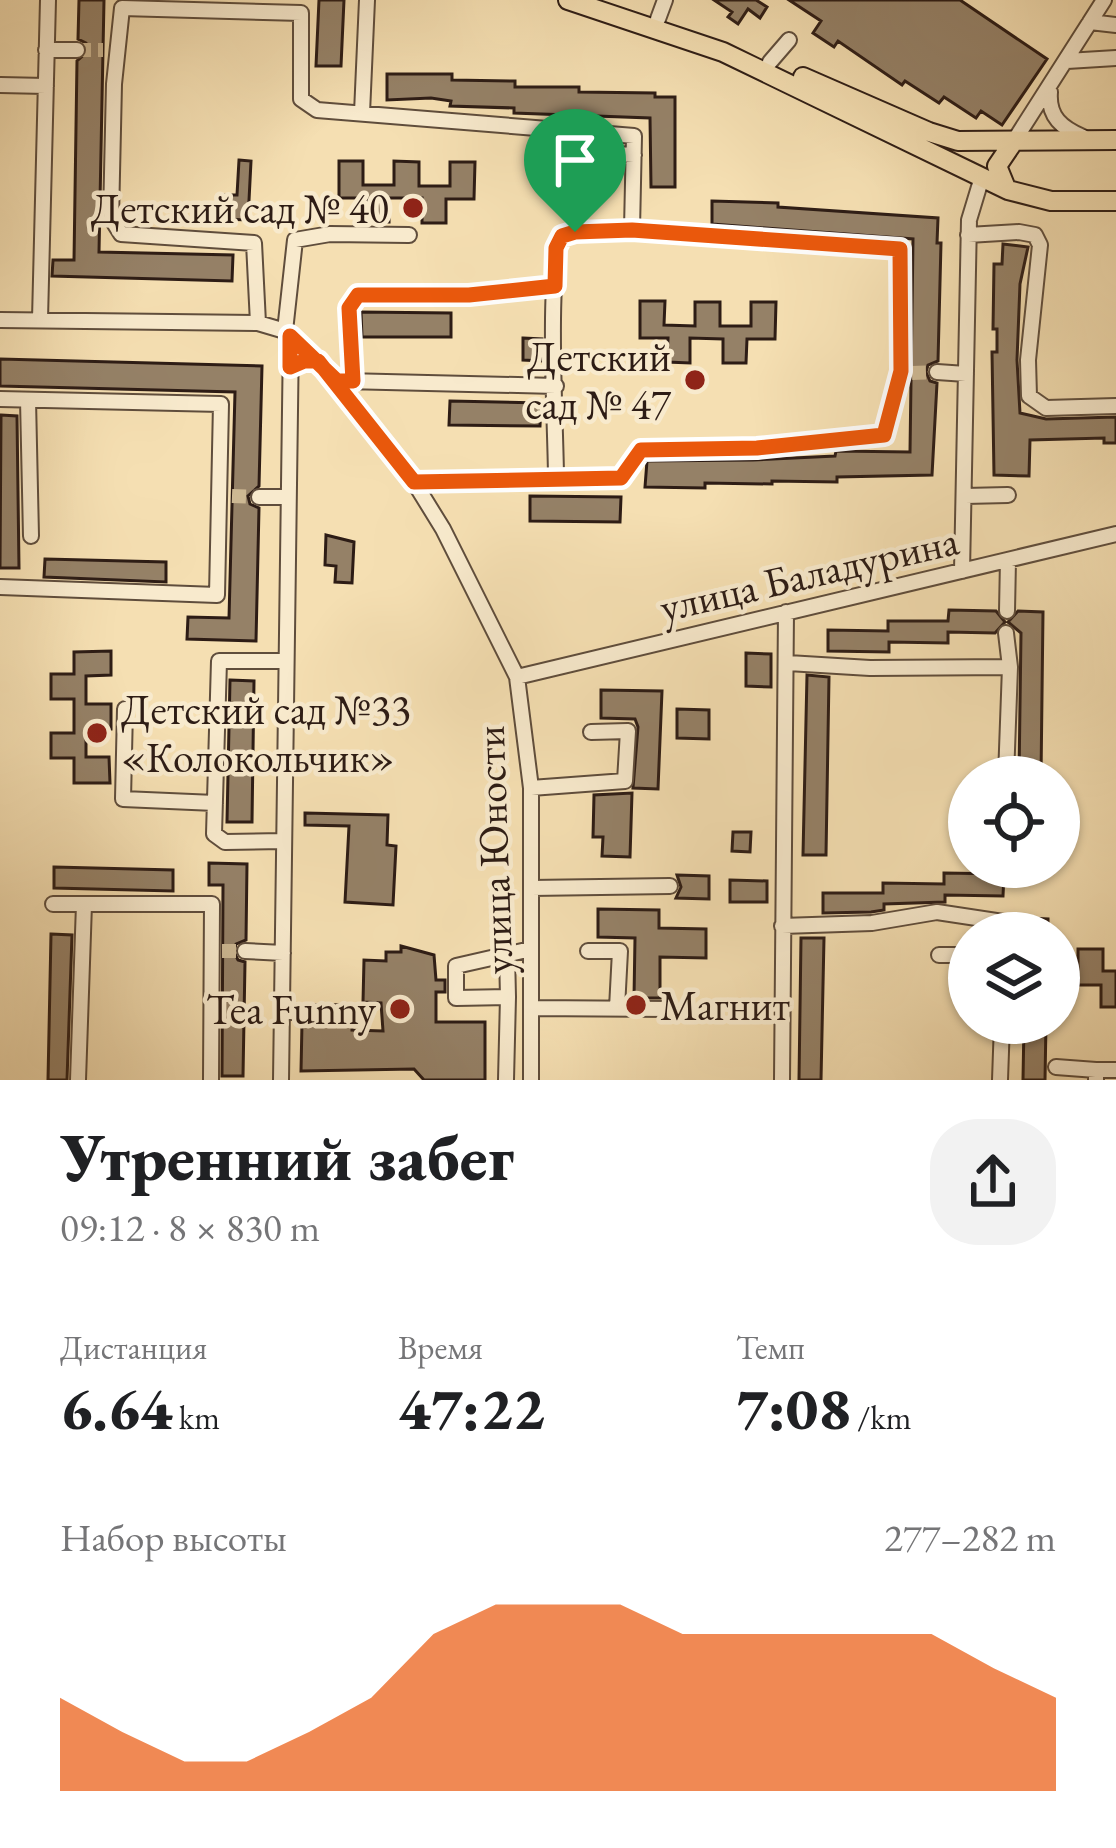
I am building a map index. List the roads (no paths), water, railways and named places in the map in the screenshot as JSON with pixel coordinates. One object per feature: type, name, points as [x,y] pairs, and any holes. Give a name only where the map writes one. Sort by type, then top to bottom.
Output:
[{"type":"main road","points":[[568,0],[723,52],[1008,190],[1051,201],[1116,201]]},
{"type":"main road","points":[[603,0],[662,9],[770,62],[958,141],[1116,140]]},
{"type":"main road","points":[[1008,190],[997,166],[1014,141]]},
{"type":"street","points":[[40,319],[47,0]]},
{"type":"street","points":[[362,113],[367,0]]},
{"type":"street","points":[[1014,141],[1104,0]]},
{"type":"street","points":[[258,323],[254,243],[121,234],[111,218],[110,51],[122,8],[301,14],[301,99],[317,110],[634,136],[632,230]]},
{"type":"street","points":[[1090,22],[1116,25]]},
{"type":"street","points":[[770,62],[789,40]]},
{"type":"street","points":[[46,50],[77,50]]},
{"type":"street","points":[[1066,61],[1116,58]]},
{"type":"street","points":[[0,85],[46,86]]},
{"type":"street","points":[[1050,87],[1051,112],[1063,126],[1086,138]]},
{"type":"street","points":[[554,151],[634,154]]},
{"type":"street","points":[[962,572],[968,235],[982,178]]},
{"type":"street","points":[[414,482],[621,478],[641,450],[757,448],[884,435],[907,372],[900,249],[632,230],[562,236],[556,248],[555,286],[556,478]]},
{"type":"street","points":[[968,235],[1018,232],[1035,235],[1040,244],[1029,396],[1046,408],[1116,406]]},
{"type":"street","points":[[280,1080],[290,500],[288,334],[295,240],[330,234],[409,235]]},
{"type":"street","points":[[555,286],[469,295],[358,295],[349,308],[345,381],[556,386]]},
{"type":"street","name":"улица Юности","points":[[0,320],[258,323],[288,334],[345,381],[414,482],[517,677],[531,788],[531,1080]]},
{"type":"street","points":[[290,367],[318,361]]},
{"type":"street","points":[[938,372],[966,374]]},
{"type":"street","points":[[0,399],[221,404],[225,496],[217,595],[0,587]]},
{"type":"street","points":[[28,400],[31,536]]},
{"type":"street","points":[[964,496],[1008,495]]},
{"type":"street","points":[[259,497],[290,500]]},
{"type":"street","name":"улица Баладурина","points":[[517,677],[1116,533]]},
{"type":"street","points":[[1007,611],[1008,560]]},
{"type":"street","points":[[782,1080],[786,612]]},
{"type":"street","points":[[1006,633],[1010,668],[1007,756]]},
{"type":"street","points":[[283,841],[225,842],[214,834],[219,661],[284,661]]},
{"type":"street","points":[[788,663],[1010,668]]},
{"type":"street","points":[[125,710],[123,799],[215,803]]},
{"type":"street","points":[[531,788],[625,781],[628,731],[590,732]]},
{"type":"street","points":[[531,888],[670,886]]},
{"type":"street","points":[[53,904],[212,904],[217,951],[211,1080]]},
{"type":"street","points":[[78,1080],[84,904]]},
{"type":"street","points":[[782,926],[948,914]]},
{"type":"street","points":[[508,998],[456,998],[456,966],[531,949]]},
{"type":"street","points":[[588,951],[620,951],[617,1008]]},
{"type":"street","points":[[245,952],[283,953]]},
{"type":"street","points":[[506,1080],[507,954]]},
{"type":"street","points":[[939,955],[948,955]]},
{"type":"street","points":[[531,1008],[668,1009]]},
{"type":"street","points":[[282,1012],[346,1012]]},
{"type":"street","points":[[1000,1080],[1001,1044]]},
{"type":"street","points":[[1056,1067],[1096,1075],[1116,1070]]},
{"type":"tunnel","points":[[77,50],[103,50]]},
{"type":"tunnel","points":[[912,373],[937,372]]},
{"type":"tunnel","points":[[232,496],[259,497]]},
{"type":"tunnel","points":[[222,951],[245,951]]},
{"type":"place","name":"Детский сад № 40","points":[[413,208]]},
{"type":"place","name":"Детский сад № 47","points":[[695,380]]},
{"type":"place","name":"Детский сад №33 «Колокольчик»","points":[[97,733]]},
{"type":"place","name":"Магнит","points":[[636,1005]]},
{"type":"place","name":"Tea Funny","points":[[400,1009]]}]
